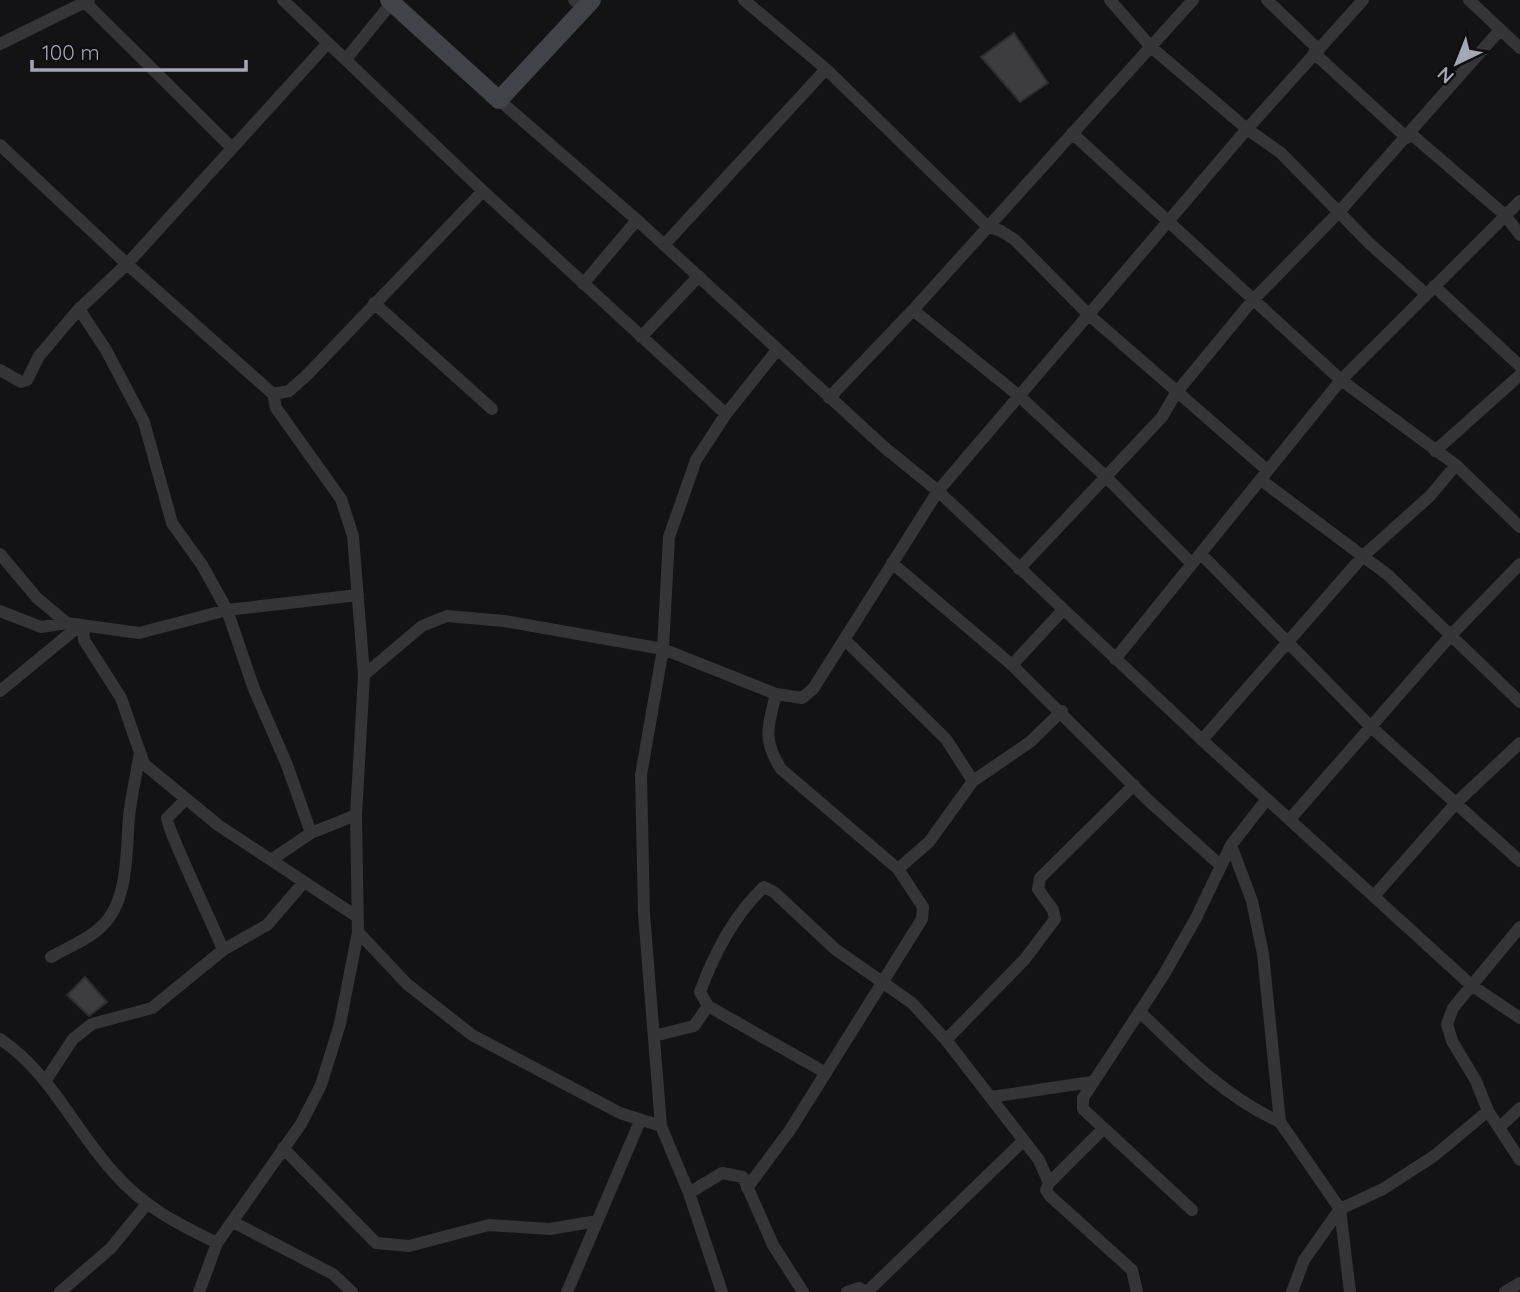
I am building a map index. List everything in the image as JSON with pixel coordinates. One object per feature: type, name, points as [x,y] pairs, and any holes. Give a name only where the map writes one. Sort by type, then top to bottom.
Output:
[{"type":"street","points":[[283,0],[483,191],[726,414]]},
{"type":"street","points":[[744,0],[826,69],[986,226],[1001,230],[1015,240],[1089,315],[1264,475],[1388,575],[1520,702]]},
{"type":"street","points":[[1110,0],[1151,47],[1247,129],[1281,153],[1339,212],[1520,366]]},
{"type":"street","points":[[829,398],[913,310],[986,226],[1193,0]]},
{"type":"street","points":[[1267,0],[1316,51],[1408,136],[1505,215],[1520,235]]},
{"type":"street","points":[[364,675],[422,626],[447,616],[504,621],[663,649],[776,694],[802,698],[814,689],[938,491],[1247,129],[1363,0]]},
{"type":"street","points":[[1469,0],[1520,48]]},
{"type":"street","points":[[0,44],[87,1],[232,148]]},
{"type":"street","points":[[346,59],[392,1],[499,100],[699,276],[829,398],[938,491],[1202,740],[1471,985],[1520,1018]]},
{"type":"street","points":[[499,100],[583,3]]},
{"type":"street","points":[[1019,569],[1162,417],[1176,393],[1252,301],[1339,212],[1500,30]]},
{"type":"street","points":[[0,370],[21,382],[27,380],[39,356],[79,309],[127,264],[327,44]]},
{"type":"street","points":[[664,245],[826,69]]},
{"type":"street","points":[[1072,132],[1168,224],[1341,380],[1456,465],[1520,527]]},
{"type":"street","points":[[0,145],[127,264],[274,394],[276,408],[341,499],[353,536],[364,675],[356,814],[358,932],[340,1024],[321,1085],[301,1124],[217,1243],[199,1292]]},
{"type":"street","points":[[274,394],[289,391],[307,375],[483,191]]},
{"type":"street","points":[[1115,659],[1341,380],[1520,201]]},
{"type":"street","points":[[583,284],[637,220]]},
{"type":"street","points":[[641,337],[699,276]]},
{"type":"street","points":[[374,303],[492,409]]},
{"type":"street","points":[[79,309],[106,350],[144,422],[172,523],[202,565],[227,610],[254,688],[287,765],[311,833]]},
{"type":"street","points":[[913,310],[1018,395],[1289,641],[1370,726],[1520,861]]},
{"type":"street","points":[[722,1292],[689,1193],[661,1126],[644,914],[641,775],[663,649],[669,537],[696,460],[726,414],[777,350]]},
{"type":"street","points":[[1435,451],[1520,375]]},
{"type":"street","points":[[1202,740],[1363,556],[1430,496],[1456,465]]},
{"type":"street","points":[[0,554],[37,598],[76,625],[121,698],[139,757],[129,814],[125,867],[117,905],[104,925],[88,938],[51,957]]},
{"type":"street","points":[[892,563],[1062,711],[1134,785],[1220,865]]},
{"type":"street","points":[[1290,819],[1452,634],[1520,564]]},
{"type":"street","points":[[0,611],[41,627],[76,625],[139,633],[227,610],[358,596]]},
{"type":"street","points":[[1012,665],[1063,610]]},
{"type":"street","points":[[0,691],[76,625]]},
{"type":"street","points":[[845,640],[946,739],[973,781]]},
{"type":"street","points":[[747,1188],[826,1073],[922,919],[923,907],[898,869],[781,769],[771,753],[766,732],[776,694]]},
{"type":"street","points":[[898,869],[929,842],[973,781],[1030,742],[1062,711]]},
{"type":"street","points":[[1374,896],[1457,802],[1520,743]]},
{"type":"street","points":[[139,757],[186,799],[356,916]]},
{"type":"street","points":[[946,1040],[1025,959],[1055,919],[1053,910],[1038,889],[1040,878],[1134,785]]},
{"type":"street","points":[[186,799],[166,821],[223,950]]},
{"type":"street","points":[[1192,1210],[1083,1110],[1083,1098],[1091,1082],[1141,1013],[1196,918],[1231,845],[1267,799]]},
{"type":"street","points":[[271,860],[311,833],[356,814]]},
{"type":"street","points":[[1231,845],[1252,901],[1264,954],[1280,1122],[1340,1209],[1350,1292]]},
{"type":"street","points":[[46,1080],[73,1039],[92,1024],[152,1009],[223,950],[267,925],[304,882]]},
{"type":"street","points":[[826,1073],[708,1006],[700,992],[731,929],[750,900],[764,887],[774,892],[835,949],[883,980],[912,1003],[946,1040],[1039,1160],[1049,1183]]},
{"type":"street","points":[[1520,927],[1453,1008],[1447,1024],[1452,1041],[1476,1081],[1488,1111],[1501,1126],[1520,1160]]},
{"type":"street","points":[[358,932],[407,984],[472,1035],[640,1121],[661,1126]]},
{"type":"street","points":[[654,1036],[694,1026],[708,1006]]},
{"type":"street","points":[[1141,1013],[1219,1086],[1253,1110],[1280,1122]]},
{"type":"street","points":[[0,1039],[31,1063],[46,1080],[113,1173],[146,1205],[217,1243]]},
{"type":"street","points":[[991,1097],[1091,1082]]},
{"type":"street","points":[[1501,1126],[1520,1108]]},
{"type":"street","points":[[1292,1292],[1304,1260],[1340,1209],[1383,1189],[1434,1156],[1488,1111]]},
{"type":"street","points":[[567,1292],[640,1121]]},
{"type":"street","points":[[1103,1129],[1049,1183],[1046,1190],[1049,1196],[1132,1270],[1136,1292]]},
{"type":"street","points":[[847,1292],[859,1288],[867,1292],[1023,1141]]},
{"type":"street","points":[[282,1149],[376,1243],[409,1246],[489,1226],[550,1229],[597,1221]]},
{"type":"street","points":[[689,1193],[722,1173],[743,1177],[772,1245],[803,1292]]},
{"type":"street","points":[[60,1292],[111,1248],[146,1205]]},
{"type":"street","points":[[233,1222],[333,1274],[352,1292]]},
{"type":"street","points":[[1505,1292],[1520,1283]]},
{"type":"building","points":[[1014,33],[1048,83],[1020,102],[981,57]]},
{"type":"building","points":[[85,977],[107,1002],[89,1016],[67,995]]}]
